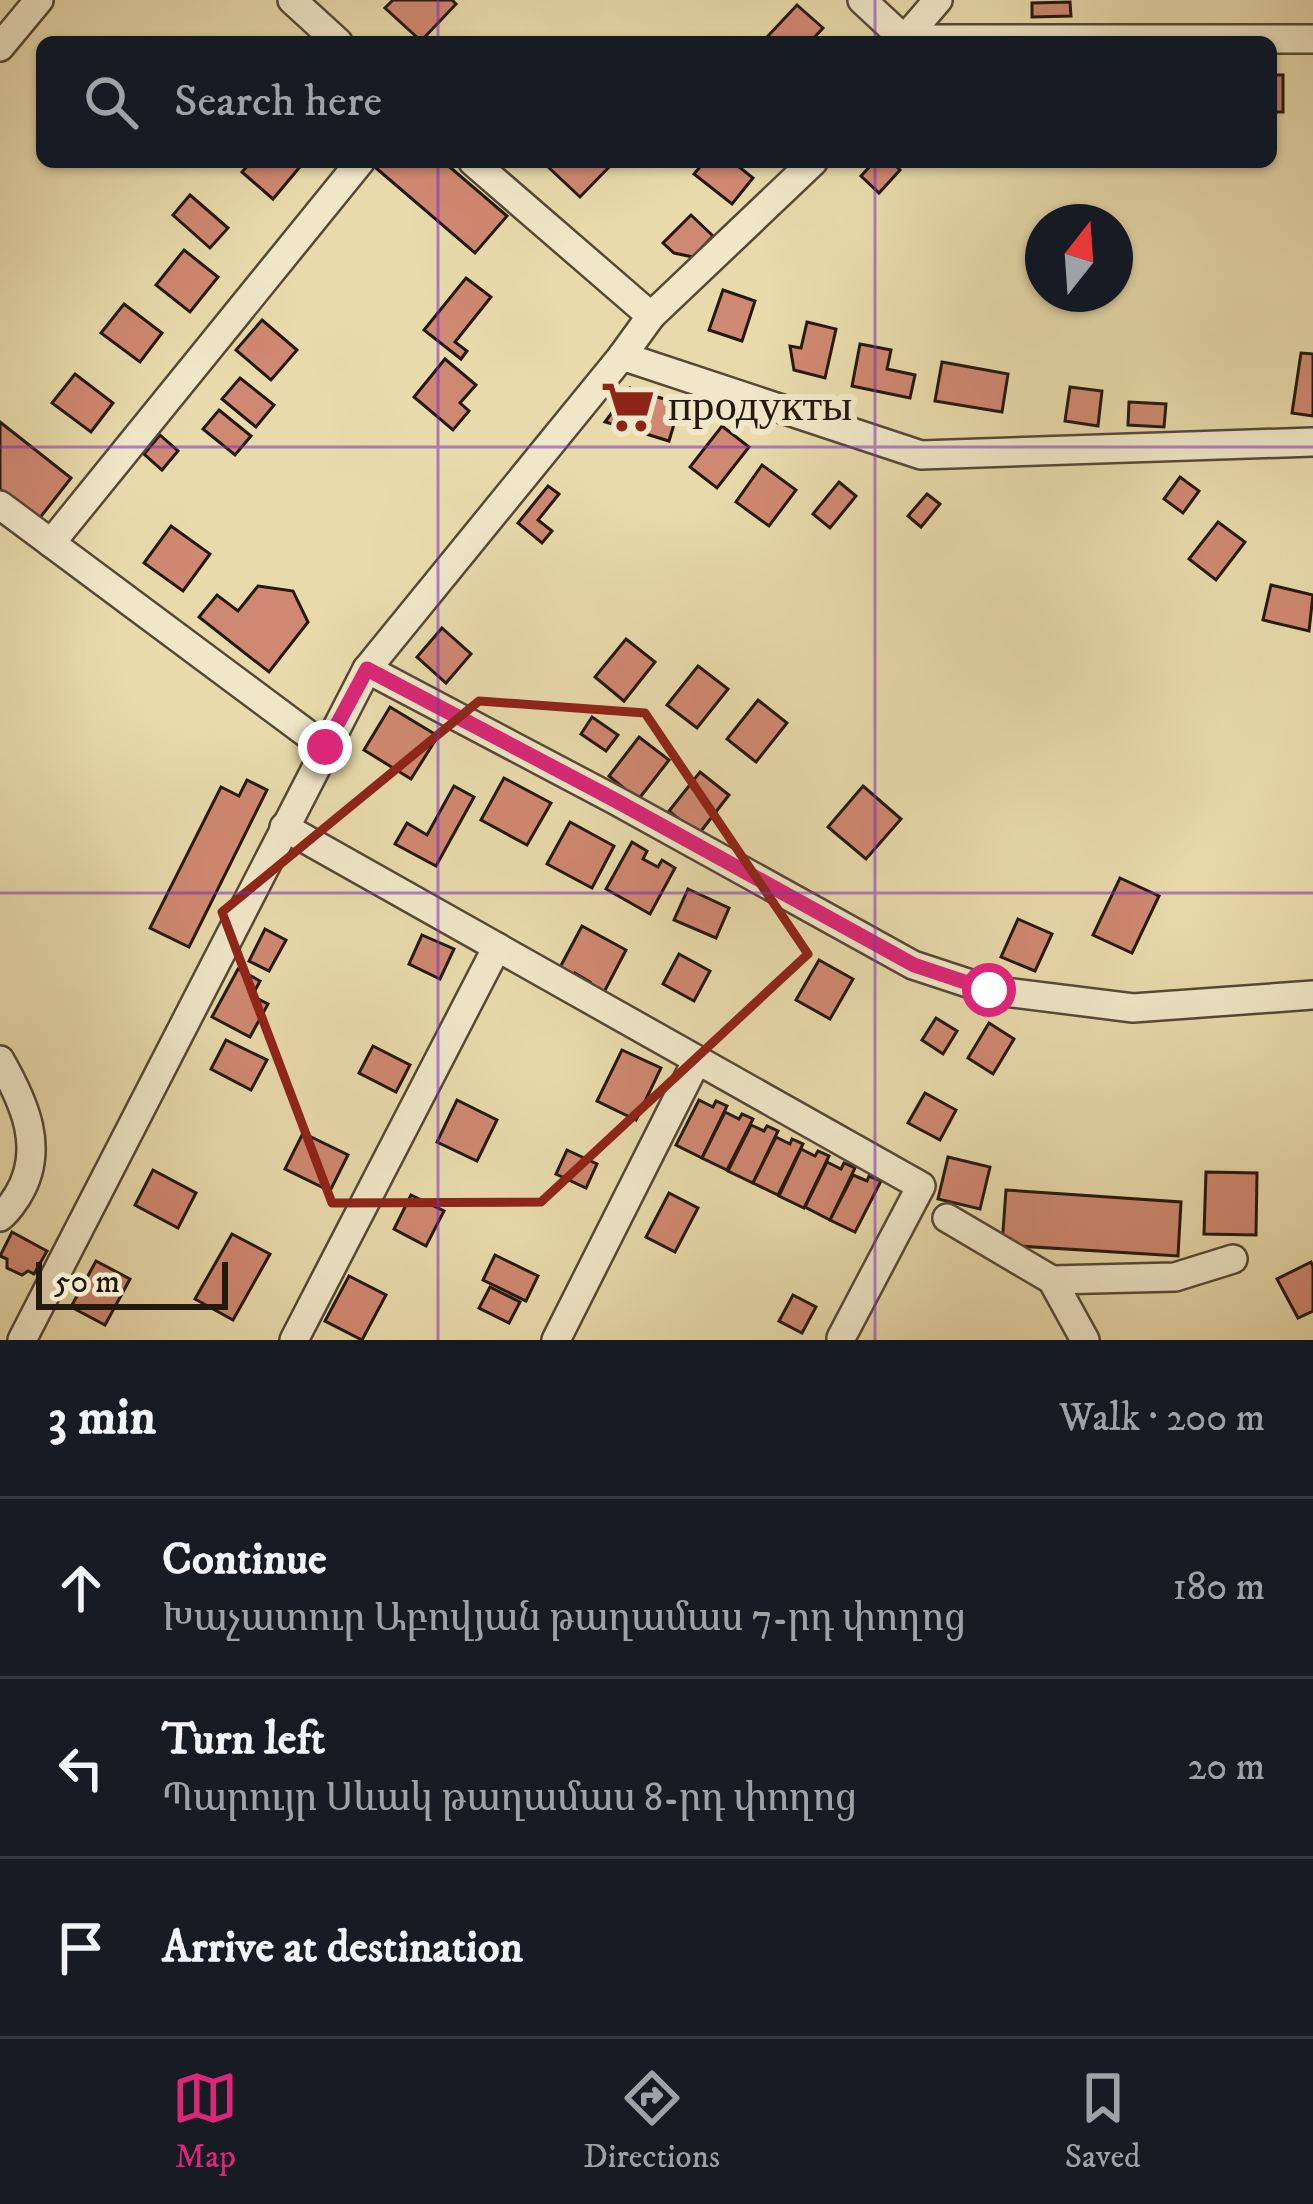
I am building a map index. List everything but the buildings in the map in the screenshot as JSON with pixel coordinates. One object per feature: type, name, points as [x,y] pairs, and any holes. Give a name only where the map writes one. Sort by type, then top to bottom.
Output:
[{"type":"street","points":[[0,47],[39,0]]},
{"type":"street","points":[[292,0],[331,36]]},
{"type":"street","points":[[862,0],[899,36]]},
{"type":"street","points":[[906,36],[938,0]]},
{"type":"street","points":[[1277,39],[1313,39]]},
{"type":"street","points":[[51,542],[355,168]]},
{"type":"street","points":[[480,168],[651,316]]},
{"type":"street","points":[[22,1340],[367,669],[651,316],[807,168]]},
{"type":"street","points":[[622,356],[921,454],[1313,442]]},
{"type":"street","points":[[0,505],[325,747]]},
{"type":"street","points":[[367,669],[914,965],[989,990],[1133,1009],[1313,995]]},
{"type":"street","points":[[284,827],[921,1186],[842,1338]]},
{"type":"street","points":[[294,1340],[497,947]]},
{"type":"street","points":[[0,1060],[21,1098],[32,1144],[29,1176],[0,1217]]},
{"type":"street","points":[[556,1340],[697,1060]]},
{"type":"street","points":[[947,1218],[1052,1280],[1085,1340]]},
{"type":"street","points":[[1052,1280],[1175,1277],[1233,1259]]},
{"type":"highlighted area","points":[[479,701],[645,713],[808,954],[541,1202],[332,1203],[222,912]]},
{"type":"place","name":"продукты","points":[[628,407]]},
{"type":"route","points":[[325,747],[367,669],[914,965],[989,990]]}]
